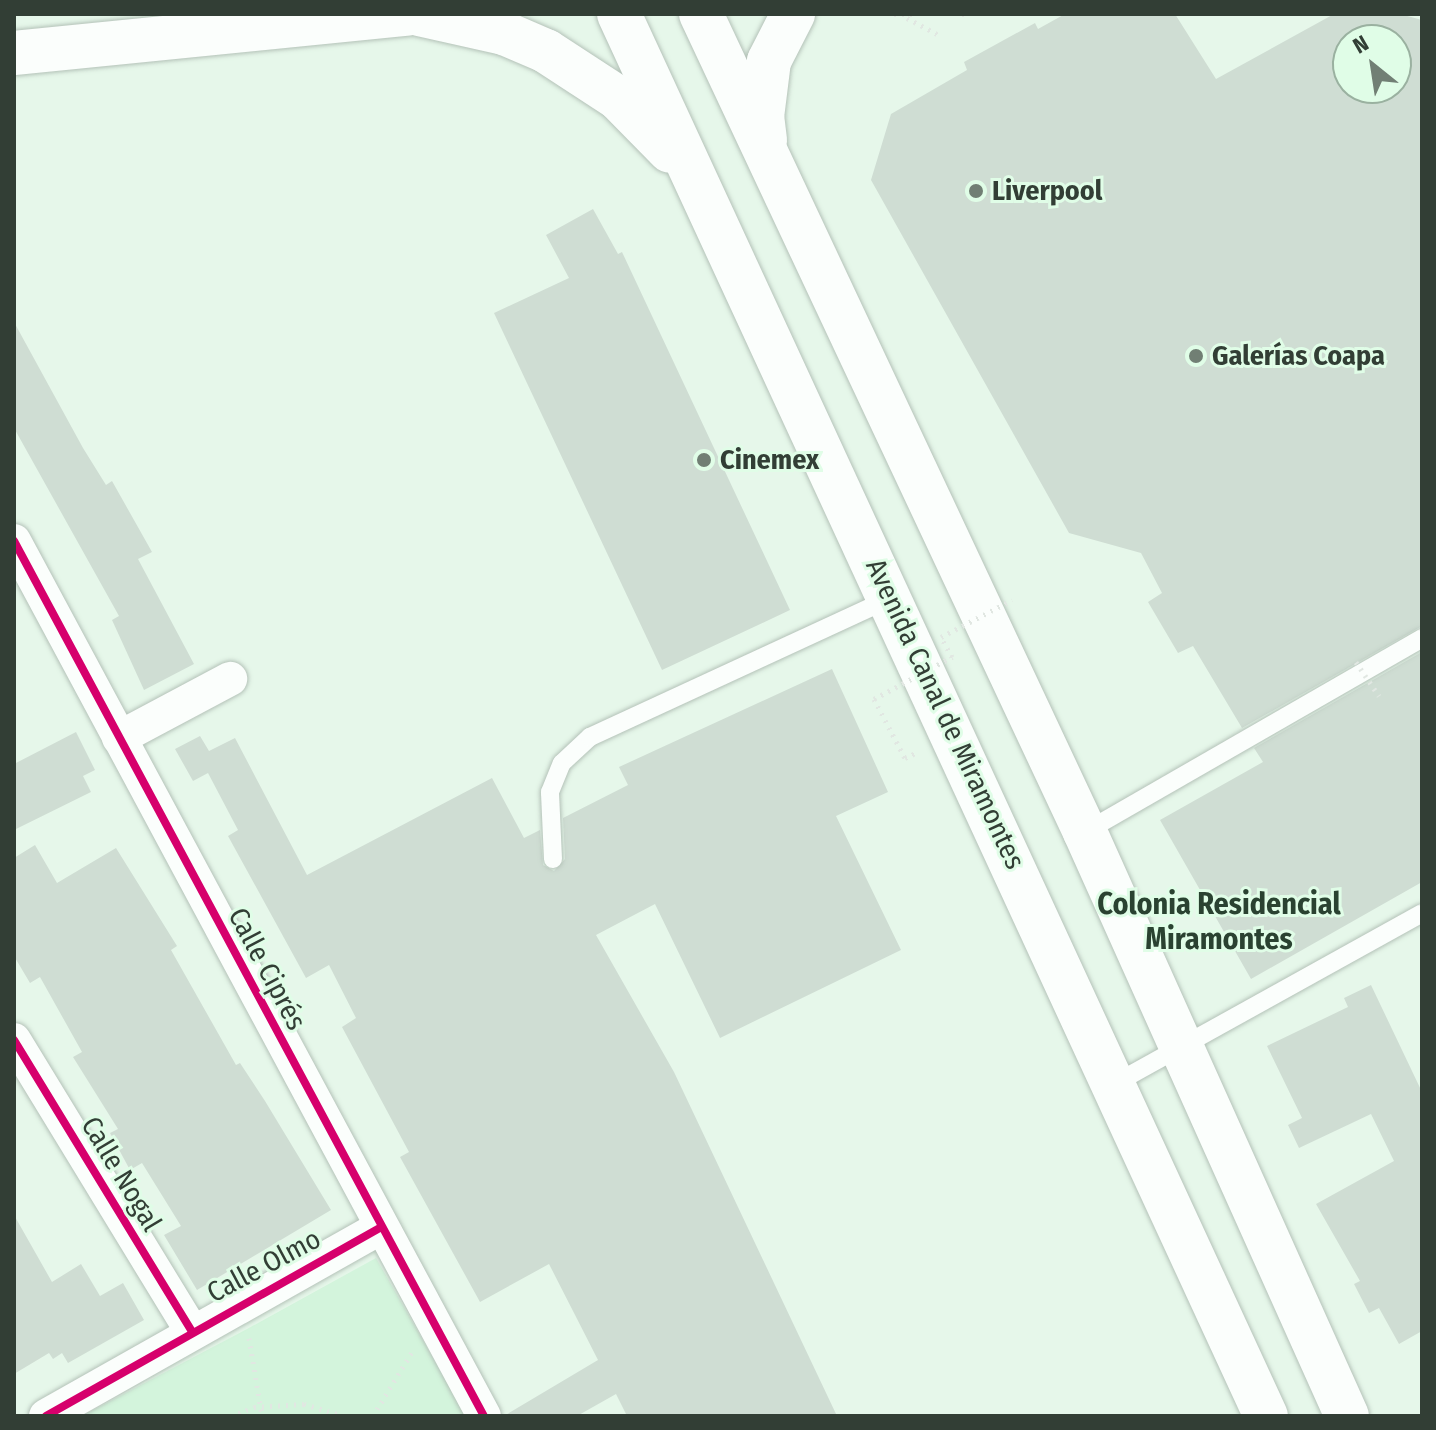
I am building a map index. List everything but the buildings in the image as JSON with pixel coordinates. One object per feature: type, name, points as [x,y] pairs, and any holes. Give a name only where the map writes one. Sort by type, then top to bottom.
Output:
[{"type":"main road","points":[[14,53],[408,14]]},
{"type":"main road","points":[[419,14],[504,33],[585,74],[628,107],[674,155],[717,224]]},
{"type":"main road","name":"Avenida Canal de Miramontes","points":[[619,14],[892,598],[1266,1416]]},
{"type":"main road","points":[[701,14],[1085,832],[1347,1416]]},
{"type":"main road","points":[[770,161],[762,117],[764,89],[769,61],[793,14]]},
{"type":"street","name":"Calle Ciprés","points":[[14,541],[380,1228],[484,1416]]},
{"type":"street","points":[[119,738],[230,679]]},
{"type":"street","name":"Calle Nogal","points":[[14,1040],[191,1330]]},
{"type":"street","name":"Calle Olmo","points":[[46,1416],[191,1330],[380,1228]]},
{"type":"lane","points":[[553,859],[550,792],[562,763],[590,737],[892,598]]},
{"type":"lane","points":[[1085,832],[1422,638]]},
{"type":"lane","points":[[1114,1084],[1183,1049],[1422,913]]},
{"type":"path","points":[[894,14],[910,16],[941,36]]},
{"type":"path","points":[[905,758],[874,699],[952,657],[941,637],[1012,600]]},
{"type":"path","points":[[1356,662],[1379,696]]},
{"type":"path","points":[[243,1301],[262,1416]]},
{"type":"path","points":[[373,1416],[431,1321]]},
{"type":"path","points":[[231,1416],[260,1407],[304,1404],[344,1416]]},
{"type":"green space","points":[[376,1258],[466,1416],[82,1416],[247,1329]]},
{"type":"cycle path","points":[[14,541],[484,1416]]},
{"type":"cycle path","points":[[14,1040],[191,1330]]},
{"type":"cycle path","points":[[46,1416],[380,1228]]},
{"type":"place","name":"Liverpool","points":[[976,191]]},
{"type":"place","name":"Galerías Coapa","points":[[1196,356]]},
{"type":"place","name":"Cinemex","points":[[704,460]]},
{"type":"district","name":"Colonia Residencial Miramontes","points":[[1219,921]]}]
